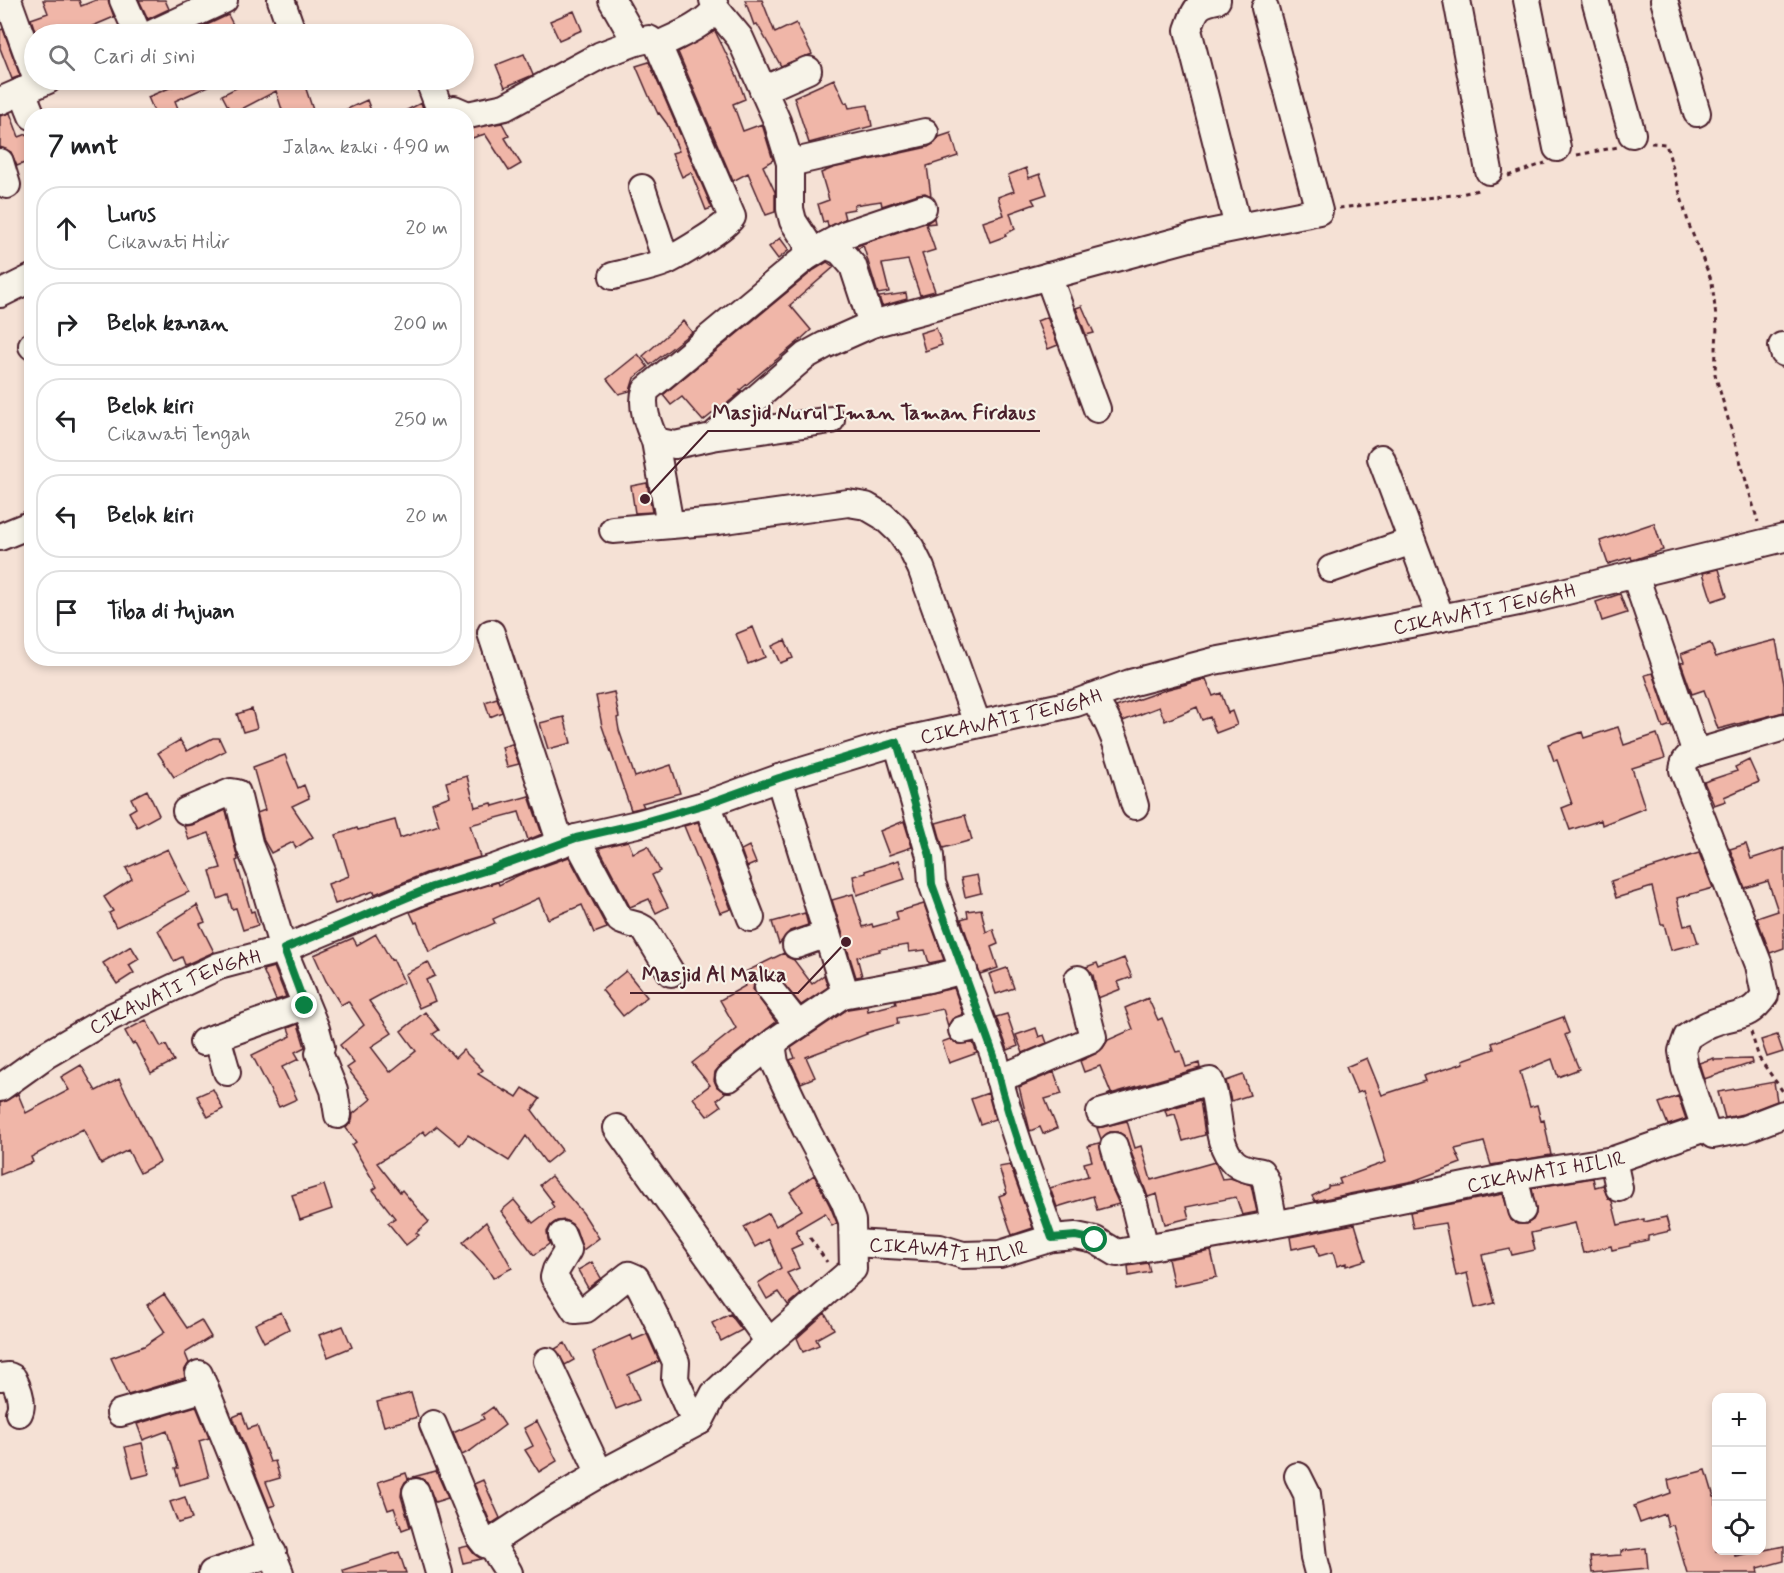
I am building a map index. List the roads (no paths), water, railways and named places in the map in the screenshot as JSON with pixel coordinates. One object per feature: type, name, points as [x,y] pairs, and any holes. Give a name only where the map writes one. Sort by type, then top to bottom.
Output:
[{"type":"street","points":[[8,0],[24,61]]},
{"type":"street","points":[[123,0],[134,24]]},
{"type":"street","points":[[172,24],[224,0]]},
{"type":"street","points":[[281,0],[289,24]]},
{"type":"street","points":[[612,0],[647,43],[732,217],[720,229],[666,261],[613,276]]},
{"type":"street","points":[[1217,0],[1204,2],[1196,8],[1188,30],[1238,227]]},
{"type":"street","points":[[1457,0],[1492,179]]},
{"type":"street","points":[[1527,0],[1560,155]]},
{"type":"street","points":[[1595,0],[1632,141]]},
{"type":"street","points":[[1664,0],[1697,113]]},
{"type":"street","points":[[474,114],[505,107],[601,55],[691,29],[709,18],[715,4]]},
{"type":"street","points":[[715,4],[740,38],[777,121],[789,163],[790,209],[793,221],[806,241],[808,249],[815,252],[840,251],[853,266],[872,324]]},
{"type":"street","points":[[712,437],[805,356],[872,324],[1204,234],[1319,211],[1265,8]]},
{"type":"street","points":[[763,90],[808,70]]},
{"type":"street","points":[[30,90],[32,108]]},
{"type":"street","points":[[432,90],[439,108]]},
{"type":"street","points":[[789,163],[925,132]]},
{"type":"street","points":[[642,188],[666,261]]},
{"type":"street","points":[[670,525],[655,441],[643,398],[646,390],[815,252],[846,234],[923,208]]},
{"type":"street","points":[[1048,276],[1097,409]]},
{"type":"street","points":[[0,294],[24,282]]},
{"type":"street","points":[[655,441],[675,445],[712,437],[831,420]]},
{"type":"street","points":[[1381,458],[1441,618]]},
{"type":"street","points":[[613,530],[718,521],[848,502],[866,506],[883,516],[899,531],[921,568],[976,723]]},
{"type":"street","points":[[0,537],[24,527]]},
{"type":"street","name":"CIKAWATI TENGAH","points":[[0,1088],[45,1055],[141,1002],[219,966],[284,949],[432,887],[568,841],[706,804],[779,778],[897,742],[1076,703],[1130,683],[1214,661],[1441,618],[1635,575],[1774,540]]},
{"type":"street","points":[[1331,569],[1412,541]]},
{"type":"street","points":[[1635,575],[1696,753]]},
{"type":"street","points":[[491,633],[568,841],[620,920],[628,924],[639,925],[645,930],[670,973]]},
{"type":"street","points":[[1092,698],[1103,711],[1113,735],[1135,806]]},
{"type":"street","points":[[1784,727],[1696,753],[1688,757],[1684,763],[1683,770],[1759,965],[1765,995],[1745,1014],[1712,1022],[1687,1037],[1682,1051],[1685,1069],[1704,1128],[1713,1135],[1745,1129],[1784,1114]]},
{"type":"street","points":[[897,742],[930,856],[932,884],[964,970],[972,1028],[994,1056],[999,1079],[1052,1238]]},
{"type":"street","points":[[779,778],[843,986],[842,995]]},
{"type":"street","points":[[186,810],[231,792],[237,793],[250,847],[261,874],[284,949],[321,1047],[319,1053],[334,1090],[338,1115]]},
{"type":"street","points":[[706,804],[751,918]]},
{"type":"street","points":[[796,945],[827,934]]},
{"type":"street","points":[[729,1078],[775,1041],[842,995],[964,970]]},
{"type":"street","points":[[999,1079],[1091,1040],[1093,1037],[1078,979]]},
{"type":"street","points":[[768,987],[798,1025]]},
{"type":"street","points":[[226,1072],[210,1039],[305,1006]]},
{"type":"street","points":[[493,1547],[494,1540],[547,1505],[700,1421],[714,1394],[769,1342],[853,1269],[852,1221],[844,1200],[806,1129],[775,1063],[773,1050],[775,1041]]},
{"type":"street","points":[[1100,1113],[1209,1081],[1225,1149],[1235,1163],[1261,1172],[1266,1181],[1274,1224]]},
{"type":"street","points":[[617,1128],[769,1342]]},
{"type":"street","name":"CIKAWATI HILIR","points":[[853,1244],[940,1248],[963,1255],[1000,1254],[1052,1238],[1076,1236],[1086,1237],[1117,1253],[1464,1188],[1514,1176],[1613,1160],[1704,1128]]},
{"type":"street","points":[[1114,1146],[1124,1180],[1132,1196],[1145,1248]]},
{"type":"street","points":[[1613,1160],[1619,1188]]},
{"type":"street","points":[[1514,1176],[1522,1210]]},
{"type":"street","points":[[562,1235],[568,1250],[554,1277],[575,1310],[586,1309],[629,1275],[636,1278],[676,1362],[675,1379],[688,1408],[700,1421]]},
{"type":"street","points":[[547,1361],[600,1474]]},
{"type":"street","points":[[0,1377],[13,1378],[21,1401],[22,1408],[19,1413]]},
{"type":"street","points":[[120,1413],[202,1381],[276,1563],[212,1573]]},
{"type":"street","points":[[433,1424],[481,1539],[485,1544],[493,1547],[509,1573]]},
{"type":"street","points":[[1299,1476],[1307,1494],[1314,1558],[1318,1573]]},
{"type":"street","points":[[416,1492],[439,1573]]},
{"type":"place","name":"Masjid Nurul Iman Taman Firdaus","points":[[645,499]]},
{"type":"place","name":"Masjid Al Malka","points":[[846,942]]}]
